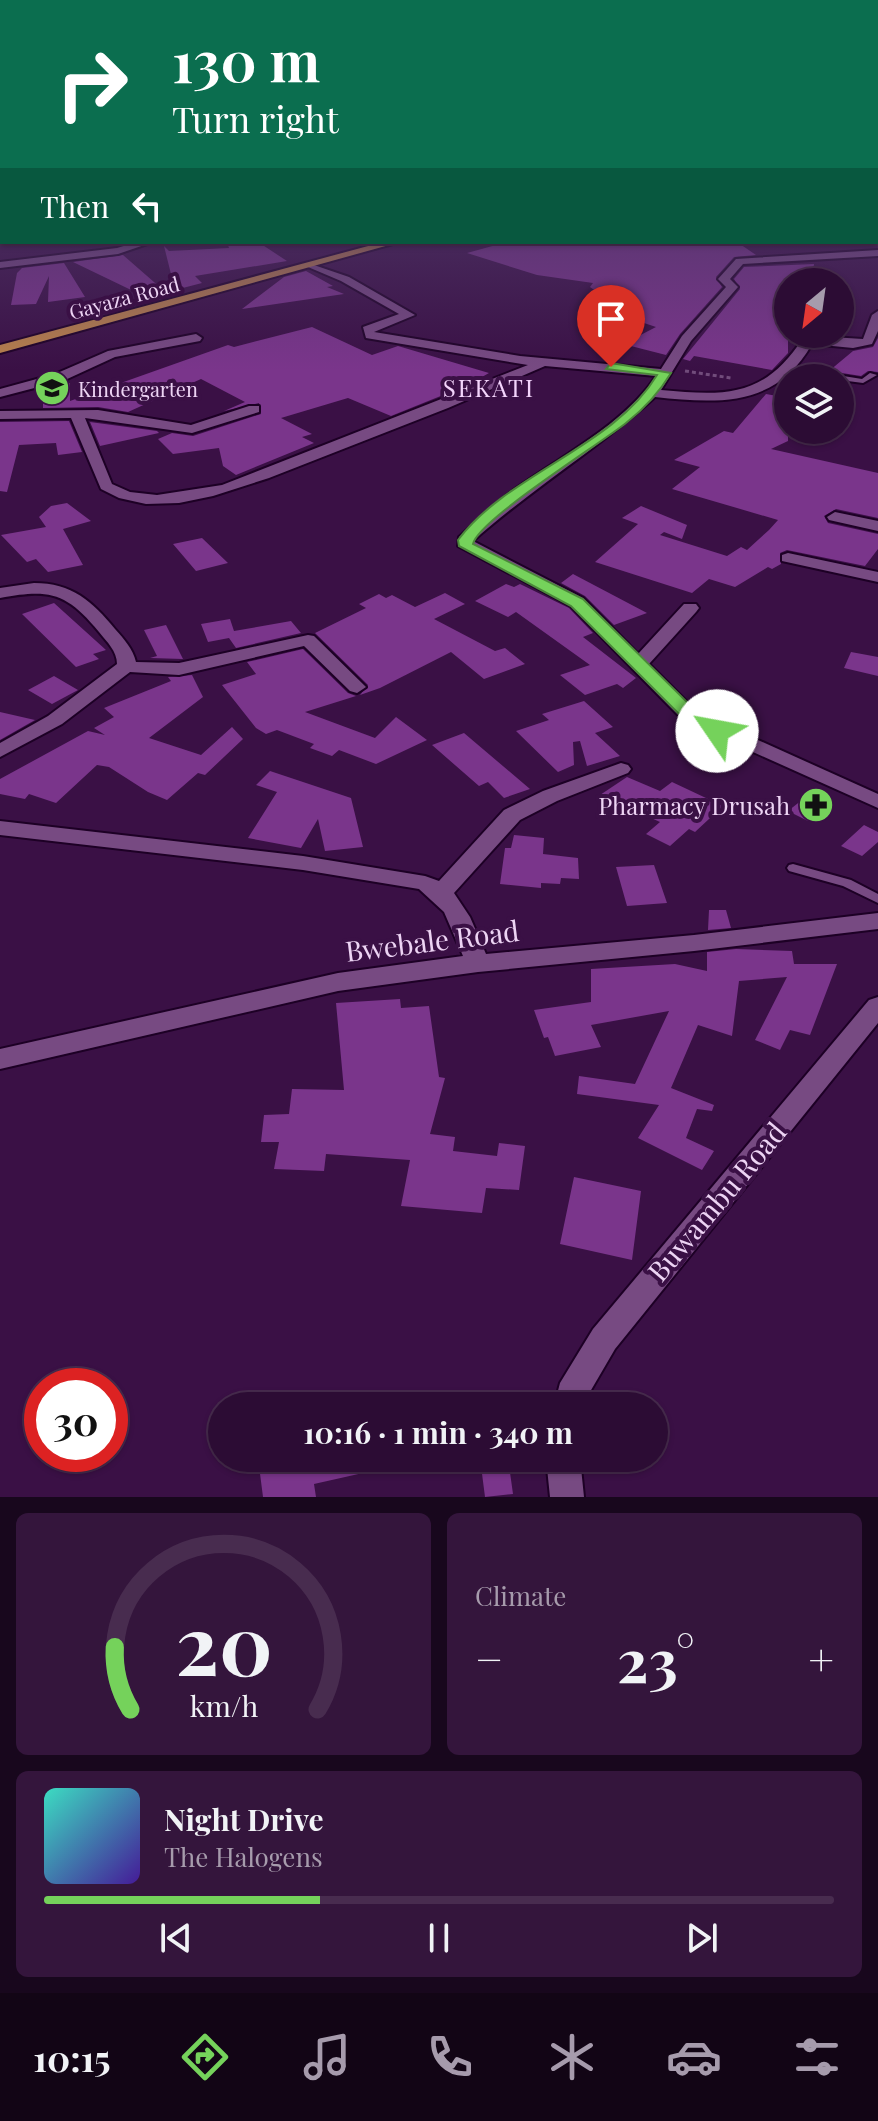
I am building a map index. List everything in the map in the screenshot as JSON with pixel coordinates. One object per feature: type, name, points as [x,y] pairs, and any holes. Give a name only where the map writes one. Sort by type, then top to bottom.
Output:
[{"type":"main road","name":"Gayaza Road","points":[[0,349],[388,244]]},
{"type":"street","points":[[0,265],[145,244]]},
{"type":"street","points":[[878,253],[740,261],[724,279],[732,287],[686,339],[652,393],[612,428],[512,498],[465,540],[466,546],[482,558],[577,602],[637,666],[691,717],[878,802]]},
{"type":"street","points":[[312,265],[345,279],[409,315],[372,327],[366,332],[370,335],[546,361],[666,371]]},
{"type":"street","points":[[792,364],[802,353],[807,341],[823,339],[852,345],[868,341],[878,315]]},
{"type":"street","points":[[0,393],[60,377],[112,354],[196,338]]},
{"type":"street","points":[[76,414],[106,486],[135,497],[186,498],[263,475],[480,392],[546,361]]},
{"type":"street","points":[[652,393],[723,399],[774,379]]},
{"type":"street","points":[[0,415],[107,415],[192,429],[254,409]]},
{"type":"street","points":[[835,517],[878,526]]},
{"type":"street","points":[[788,558],[878,577]]},
{"type":"street","points":[[0,593],[36,585],[53,587],[78,598],[126,655],[126,666]]},
{"type":"street","points":[[637,666],[690,608]]},
{"type":"street","points":[[0,751],[55,720],[126,666],[179,669],[302,639],[313,641],[357,687]]},
{"type":"street","points":[[442,892],[512,815],[550,796],[621,769]]},
{"type":"street","points":[[0,828],[303,863],[425,883],[442,892],[455,909],[478,963]]},
{"type":"street","name":"Bwebale Road","points":[[0,1059],[338,982],[478,963],[694,943],[878,921]]},
{"type":"street","name":"Buwambu Road","points":[[572,1392],[604,1339],[878,1006]]},
{"type":"street","points":[[564,1472],[567,1497]]},
{"type":"lane","points":[[854,380],[863,381],[873,375]]},
{"type":"lane","points":[[793,868],[847,883],[878,899]]},
{"type":"path","points":[[666,371],[769,383]]},
{"type":"building","points":[[228,244],[261,244],[287,261],[195,276],[202,283],[175,290],[164,246],[169,251],[229,248]]},
{"type":"building","points":[[500,244],[740,244],[756,255],[734,257],[716,277],[722,287],[680,334],[666,355],[623,344],[656,327],[638,321],[590,287],[593,283],[537,275],[467,253]]},
{"type":"building","points":[[123,255],[170,296],[154,301],[73,262]]},
{"type":"building","points":[[64,263],[85,297],[48,302],[49,276],[36,304],[11,305],[17,273],[22,268]]},
{"type":"building","points":[[814,264],[814,268],[774,268],[774,348],[788,348],[788,353],[774,364],[772,370],[694,356],[690,361],[683,359],[740,289],[734,279],[744,267]]},
{"type":"building","points":[[306,271],[333,286],[327,287],[344,294],[242,309],[284,277]]},
{"type":"building","points":[[312,327],[372,355],[398,346],[489,373],[468,385],[391,416],[348,398],[281,418],[312,434],[302,437],[314,443],[236,475],[223,466],[219,448],[173,454],[158,439],[172,433],[193,436],[261,414],[259,403],[224,411],[245,402],[201,379],[128,412],[98,407],[43,408],[43,389],[70,383],[70,401],[228,345],[234,347]]},
{"type":"building","points":[[878,338],[878,372],[854,375],[854,364],[837,364],[853,351],[873,347]]},
{"type":"building","points":[[766,394],[774,395],[774,444],[782,444],[771,449],[878,473],[878,518],[836,509],[824,516],[828,523],[878,534],[878,549],[865,566],[787,550],[780,553],[781,564],[772,569],[768,567],[735,587],[709,579],[692,593],[595,562],[638,524],[622,518],[641,506],[687,525],[682,539],[664,532],[660,535],[727,556],[741,547],[747,550],[769,530],[778,520],[672,489],[700,467],[674,460],[724,431],[733,433]]},
{"type":"building","points":[[69,421],[82,452],[58,455],[56,443],[19,445],[7,492],[0,491],[0,422]]},
{"type":"building","points":[[90,422],[157,431],[159,433],[100,446]]},
{"type":"building","points":[[67,503],[91,521],[63,529],[83,565],[48,572],[36,559],[27,562],[1,535],[46,527],[39,517],[51,506]]},
{"type":"building","points":[[202,538],[228,563],[196,571],[173,544]]},
{"type":"building","points":[[573,574],[647,613],[614,625],[585,596],[561,583]]},
{"type":"building","points":[[506,584],[514,587],[520,584],[569,608],[593,633],[583,637],[636,678],[623,688],[617,684],[585,695],[560,675],[590,665],[516,612],[508,617],[475,601]]},
{"type":"building","points":[[445,593],[465,604],[434,619],[495,651],[505,648],[525,664],[484,679],[451,652],[360,695],[368,685],[315,633],[366,608],[359,604],[379,594],[386,598],[392,595],[415,607]]},
{"type":"building","points":[[54,603],[106,650],[93,654],[99,659],[76,667],[22,614]]},
{"type":"building","points":[[230,619],[234,631],[291,621],[301,633],[236,648],[229,638],[208,642],[201,624]]},
{"type":"building","points":[[166,625],[183,659],[150,658],[157,656],[144,630]]},
{"type":"building","points":[[303,649],[348,693],[356,696],[305,712],[375,738],[396,717],[427,740],[376,764],[339,750],[332,756],[310,748],[314,744],[277,730],[266,734],[256,728],[222,685],[256,674],[247,662]]},
{"type":"building","points":[[851,652],[878,657],[878,676],[844,668]]},
{"type":"building","points":[[192,675],[203,697],[149,738],[201,755],[232,727],[243,739],[205,775],[198,773],[167,800],[148,792],[109,767],[97,765],[56,803],[29,794],[25,799],[0,794],[0,779],[88,731],[105,735],[94,728],[114,717],[104,708],[171,681],[168,677]]},
{"type":"building","points":[[54,676],[78,690],[52,704],[28,690]]},
{"type":"building","points":[[584,701],[613,727],[595,733],[620,756],[587,766],[580,741],[573,742],[574,765],[558,772],[516,731],[549,720],[542,714]]},
{"type":"building","points":[[0,712],[35,720],[0,740]]},
{"type":"building","points":[[464,733],[530,789],[504,798],[488,782],[479,786],[432,745]]},
{"type":"building","points":[[270,771],[351,798],[363,847],[325,851],[318,819],[301,848],[248,838],[277,792],[256,785]]},
{"type":"building","points":[[627,777],[660,791],[672,782],[723,806],[695,832],[689,829],[670,846],[646,834],[660,822],[600,795]]},
{"type":"building","points":[[807,796],[828,807],[808,821],[788,811]]},
{"type":"building","points":[[864,825],[878,832],[878,842],[862,856],[841,846]]},
{"type":"building","points":[[514,835],[544,838],[543,854],[578,858],[579,879],[561,878],[560,884],[541,883],[541,888],[500,884],[505,848],[511,848]]},
{"type":"building","points":[[654,865],[667,903],[627,906],[616,867]]},
{"type":"building","points":[[709,910],[726,910],[731,928],[708,930]]},
{"type":"building","points":[[736,949],[792,951],[794,964],[837,964],[810,1035],[790,1030],[780,1050],[755,1040],[787,977],[739,981],[732,1036],[698,1025],[671,1088],[714,1105],[712,1111],[697,1109],[686,1138],[714,1151],[702,1170],[638,1138],[659,1105],[577,1094],[579,1076],[635,1084],[669,1011],[591,1025],[601,1047],[555,1056],[548,1037],[544,1038],[534,1010],[591,1002],[591,969],[675,964],[707,971],[707,952]]},
{"type":"building","points":[[400,999],[401,1008],[429,1006],[439,1077],[445,1078],[430,1134],[455,1137],[453,1151],[497,1156],[499,1143],[525,1146],[519,1190],[486,1188],[482,1213],[401,1206],[410,1160],[326,1154],[324,1171],[274,1169],[279,1142],[261,1142],[264,1115],[289,1114],[292,1089],[344,1090],[336,1003]]},
{"type":"building","points":[[574,1177],[641,1191],[632,1260],[560,1244]]},
{"type":"building","points":[[260,1472],[367,1472],[314,1484],[316,1497],[263,1497]]},
{"type":"building","points":[[482,1472],[510,1472],[513,1494],[485,1497]]},
{"type":"place","name":"Kindergarten","points":[[52,388]]},
{"type":"place","name":"Pharmacy Drusah","points":[[816,805]]},
{"type":"district","name":"SEKATI","points":[[489,387]]},
{"type":"route","points":[[611,367],[665,373],[652,393],[622,420],[512,498],[472,532],[465,540],[466,546],[482,558],[577,602],[637,666],[691,717],[717,731]]}]
